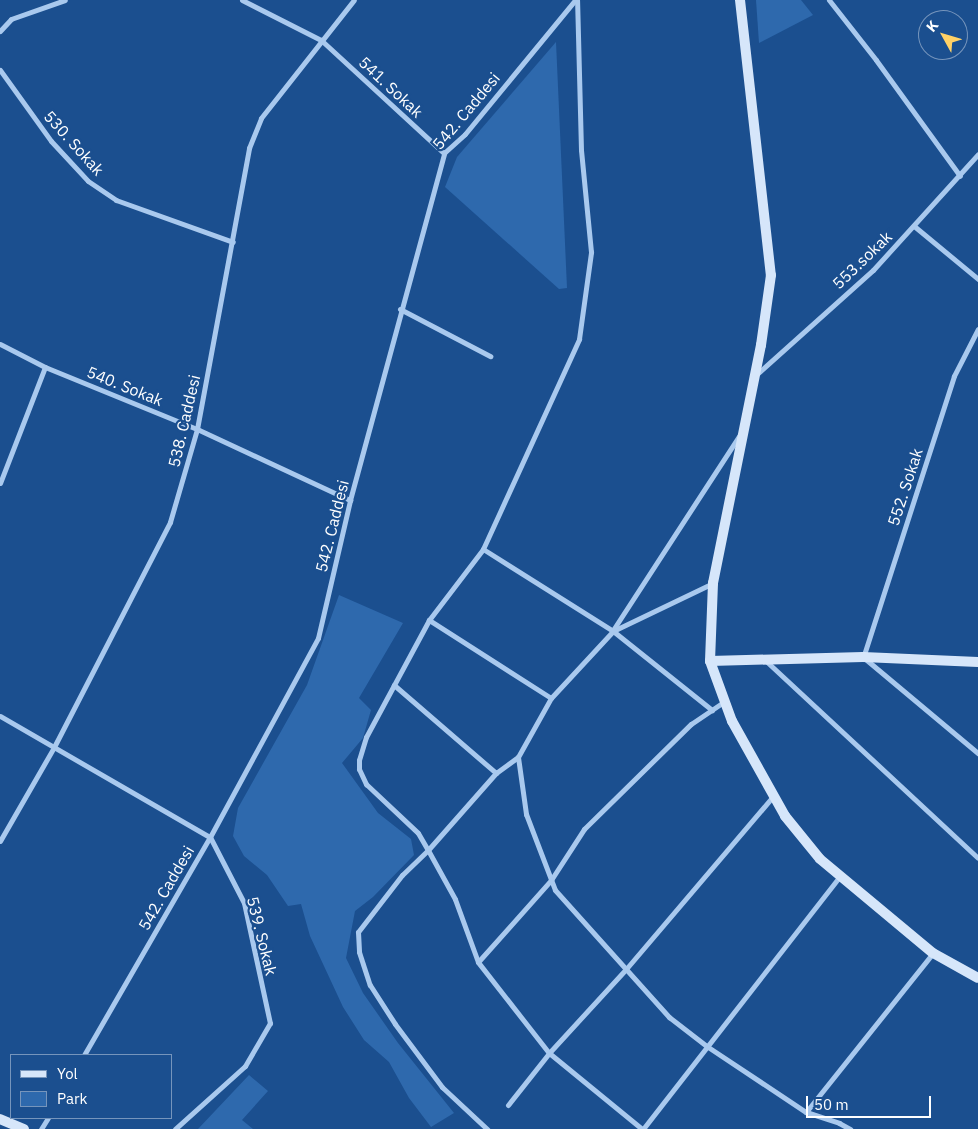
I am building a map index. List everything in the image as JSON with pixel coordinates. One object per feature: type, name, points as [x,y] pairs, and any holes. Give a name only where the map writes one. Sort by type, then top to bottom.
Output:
[{"type":"street","points":[[0,31],[11,19],[65,0]]},
{"type":"street","name":"541. Sokak","points":[[242,0],[321,40],[444,153]]},
{"type":"street","name":"538. Caddesi","points":[[0,841],[54,748],[170,522],[197,429],[249,148],[261,118],[354,0]]},
{"type":"street","points":[[576,0],[581,150],[591,252],[579,340],[484,549],[429,620],[366,737],[359,760],[359,769],[366,784],[418,833],[455,899],[478,962],[549,1054],[642,1129],[840,876]]},
{"type":"street","name":"542. Caddesi","points":[[85,1054],[210,837],[318,638],[350,500],[400,309],[444,153],[465,134],[576,0]]},
{"type":"street","points":[[740,0],[771,275],[755,376],[713,582],[710,661],[732,721],[785,816],[820,858],[933,953],[978,978]]},
{"type":"street","points":[[829,0],[876,60],[960,176]]},
{"type":"street","name":"530. Sokak","points":[[0,70],[51,141],[88,181],[116,200],[233,242]]},
{"type":"street","name":"553.sokak","points":[[755,376],[873,270],[978,154]]},
{"type":"street","points":[[914,226],[978,279]]},
{"type":"street","points":[[400,309],[490,356]]},
{"type":"street","name":"552. Sokak","points":[[863,657],[954,376],[978,328]]},
{"type":"street","name":"540. Sokak","points":[[0,344],[45,367],[197,429],[350,500]]},
{"type":"street","points":[[0,484],[45,367]]},
{"type":"street","points":[[487,1129],[442,1087],[395,1024],[370,985],[358,952],[358,932],[402,875],[428,850],[496,773],[518,758],[551,698],[613,631],[744,429]]},
{"type":"street","points":[[484,549],[613,631],[712,710]]},
{"type":"street","points":[[613,631],[713,582]]},
{"type":"street","points":[[429,620],[551,698]]},
{"type":"street","points":[[863,657],[978,753]]},
{"type":"street","points":[[710,661],[863,657],[978,662]]},
{"type":"street","points":[[763,659],[978,858]]},
{"type":"street","points":[[394,685],[496,773]]},
{"type":"street","points":[[478,962],[552,880],[584,830],[692,724],[724,701]]},
{"type":"street","points":[[0,716],[210,837]]},
{"type":"street","points":[[518,758],[526,814],[555,890],[669,1017],[708,1047],[806,1112],[840,1123],[850,1129]]},
{"type":"street","points":[[508,1104],[549,1054],[626,969],[774,795]]},
{"type":"street","name":"539. Sokak","points":[[175,1129],[245,1066],[270,1023],[244,903],[210,837]]},
{"type":"street","points":[[806,1112],[933,953]]},
{"type":"street","points":[[0,1119],[24,1129]]},
{"type":"green space","points":[[756,0],[801,0],[813,15],[759,43]]},
{"type":"green space","points":[[556,42],[567,288],[559,289],[445,187],[457,157]]},
{"type":"green space","points":[[339,595],[403,623],[359,698],[371,710],[363,738],[342,763],[378,813],[411,839],[414,855],[373,897],[355,911],[346,958],[363,993],[398,1043],[454,1113],[431,1127],[409,1098],[389,1062],[364,1040],[343,1007],[310,936],[301,904],[288,906],[267,875],[244,856],[233,836],[238,808],[307,685]]},
{"type":"green space","points":[[249,1075],[268,1091],[242,1120],[253,1129],[198,1129]]}]
